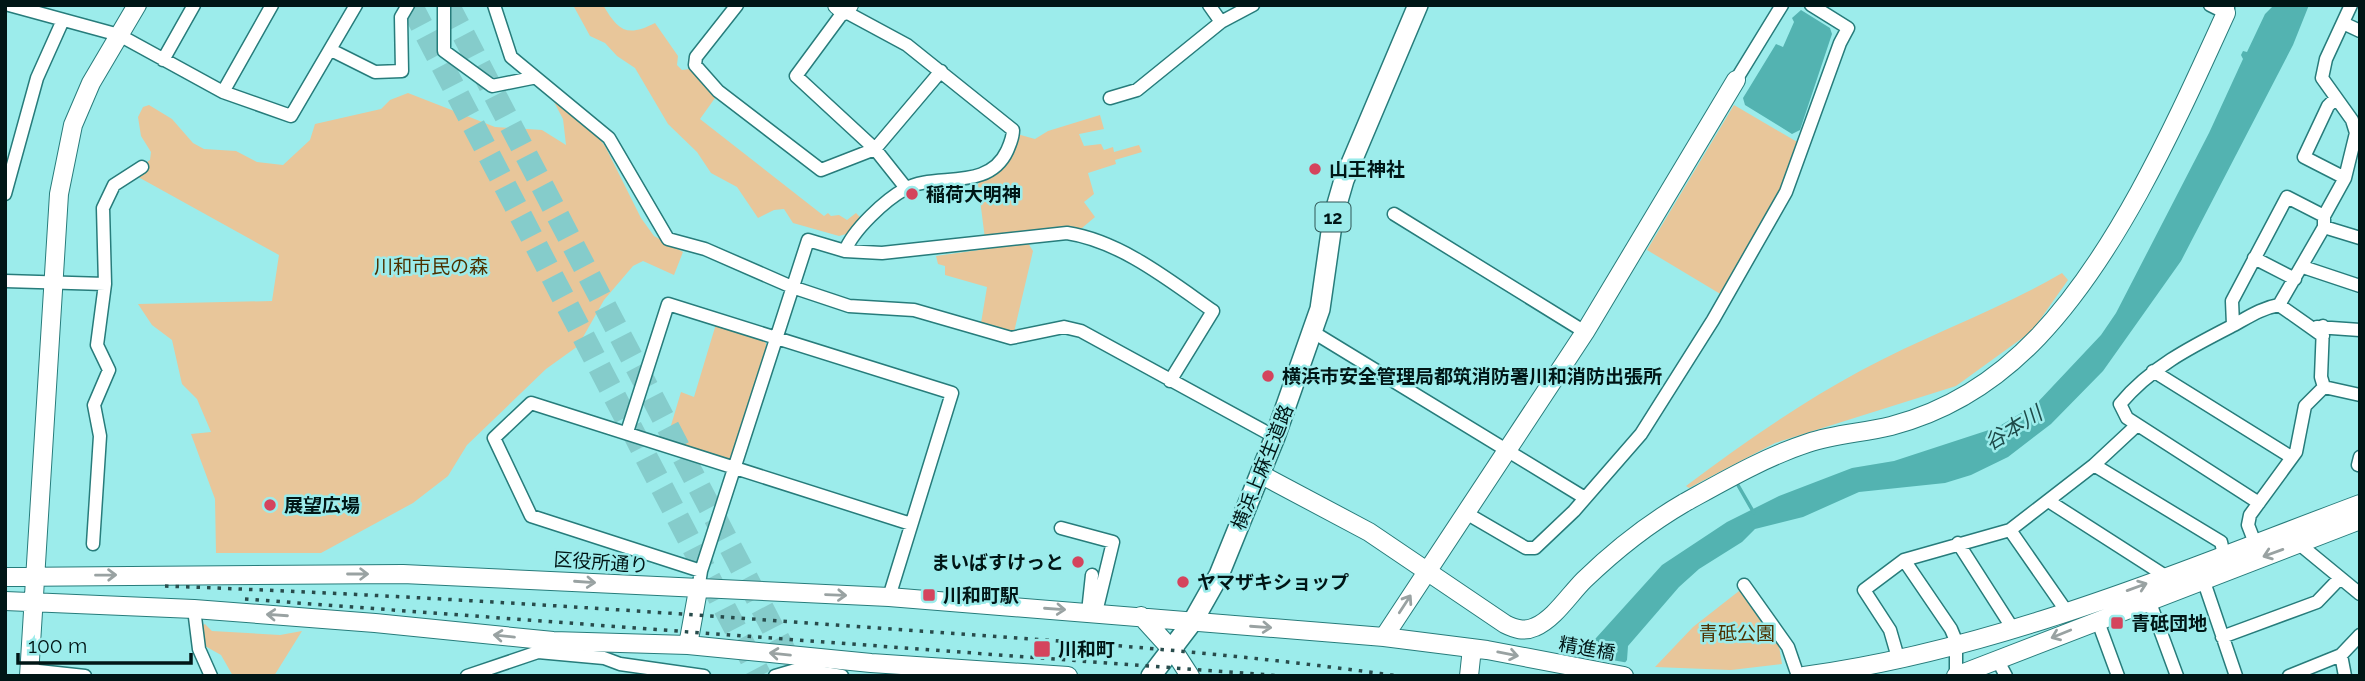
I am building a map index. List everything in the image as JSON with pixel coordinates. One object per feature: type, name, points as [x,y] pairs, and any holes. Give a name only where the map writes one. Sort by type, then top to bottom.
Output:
[{"type":"main road","name":"横浜上麻生道路","points":[[1151,676],[1193,621],[1219,575],[1275,437],[1313,332],[1326,280],[1333,218],[1344,180],[1418,5]]},
{"type":"street","points":[[9,5],[119,35],[223,92],[291,116],[356,5]]},
{"type":"street","points":[[85,676],[29,673],[59,194],[73,124],[91,83],[137,5]]},
{"type":"street","points":[[163,60],[194,5]]},
{"type":"street","points":[[223,92],[272,5]]},
{"type":"street","points":[[331,50],[375,72],[402,71],[401,17],[408,5]]},
{"type":"street","points":[[444,5],[444,51],[492,86],[532,78]]},
{"type":"street","points":[[494,5],[511,57],[532,78],[609,138],[668,239],[705,249],[792,287],[849,306],[914,310],[1010,338],[1064,327],[1081,331],[1275,437]]},
{"type":"street","points":[[737,5],[696,57],[695,65],[718,91],[821,170],[874,149],[941,71]]},
{"type":"street","points":[[1209,5],[1221,22]]},
{"type":"street","points":[[1110,98],[1137,90],[1221,22],[1253,5]]},
{"type":"street","points":[[1384,637],[1510,450],[1585,332],[1782,5]]},
{"type":"street","points":[[1466,513],[1526,548],[1535,548],[1586,498],[1641,434],[1669,392],[1786,192],[1848,28],[1811,5]]},
{"type":"street","points":[[2279,304],[2303,267],[2345,178],[2355,163],[2356,133],[2352,120],[2322,78],[2326,59],[2351,5]]},
{"type":"street","points":[[845,251],[850,239],[863,224],[906,188],[979,175],[1002,161],[1013,137],[1013,130],[907,45],[844,7],[796,76],[874,149],[906,188]]},
{"type":"street","points":[[1260,474],[1360,526],[1504,624],[1520,630],[1544,623],[1586,578],[1653,522],[1708,490],[1761,463],[1823,438],[1888,427],[1924,416],[1962,399],[2036,339],[2064,307],[2118,225],[2187,99],[2222,8]]},
{"type":"street","points":[[5,194],[37,78],[63,20]]},
{"type":"street","points":[[2343,23],[2360,31]]},
{"type":"street","points":[[2335,99],[2328,106],[2304,157],[2345,178]]},
{"type":"street","points":[[93,544],[100,436],[94,405],[109,370],[97,345],[105,284],[103,208],[114,185],[142,167]]},
{"type":"street","points":[[2233,325],[2232,302],[2287,197],[2324,222],[2360,238]]},
{"type":"street","points":[[1394,214],[1585,332]]},
{"type":"street","points":[[688,645],[701,571],[736,470],[808,240],[845,251],[882,253],[1067,233],[1097,239],[1169,280],[1213,311],[1170,381]]},
{"type":"street","points":[[2254,258],[2295,279]]},
{"type":"street","points":[[2303,267],[2360,286]]},
{"type":"street","points":[[5,281],[105,284]]},
{"type":"street","points":[[627,432],[667,304],[951,393],[889,597]]},
{"type":"street","points":[[2259,503],[2127,418],[2120,404],[2153,371],[2265,307],[2279,304],[2319,330],[2360,330]]},
{"type":"street","points":[[2319,330],[2321,377],[2324,387]]},
{"type":"street","points":[[1313,332],[1586,498]]},
{"type":"street","points":[[2153,371],[2291,457]]},
{"type":"street","points":[[2324,387],[2360,396]]},
{"type":"street","points":[[2255,543],[2248,525],[2250,515],[2296,452],[2305,405],[2324,387]]},
{"type":"street","points":[[701,571],[531,516],[494,438],[530,403],[911,524]]},
{"type":"street","points":[[1899,661],[1890,630],[1864,590],[1904,560],[2010,530],[2095,465],[2137,425]]},
{"type":"street","points":[[2095,465],[2221,542],[2224,555]]},
{"type":"street","points":[[2050,502],[2167,577]]},
{"type":"street","points":[[1804,676],[1899,661],[1956,647],[2167,577],[2360,504]]},
{"type":"street","points":[[1904,560],[1951,629],[1956,647],[1956,676],[2097,619],[2360,520]]},
{"type":"street","points":[[1061,528],[1113,542],[1092,612]]},
{"type":"street","points":[[2010,530],[2067,612]]},
{"type":"street","points":[[1958,543],[2014,629]]},
{"type":"street","points":[[2298,543],[2360,594]]},
{"type":"street","name":"区役所通り","points":[[5,577],[403,574],[531,578],[698,590],[889,597],[1384,637]]},
{"type":"street","points":[[1092,575],[1092,612]]},
{"type":"street","points":[[2222,637],[2316,602],[2340,578]]},
{"type":"street","points":[[2203,579],[2236,676]]},
{"type":"street","points":[[1744,585],[1788,647],[1798,676]]},
{"type":"street","points":[[2150,600],[2177,676]]},
{"type":"street","points":[[5,601],[194,609],[604,651],[620,664],[704,676]]},
{"type":"street","points":[[194,609],[199,649],[211,676]]},
{"type":"street","points":[[1141,617],[1172,648],[1190,676]]},
{"type":"street","points":[[2097,619],[2118,676]]},
{"type":"street","points":[[2289,676],[2342,655],[2360,635]]},
{"type":"street","name":"精進橋","points":[[1384,637],[1472,648],[1624,676]]},
{"type":"street","points":[[467,676],[538,652],[688,645],[869,669],[1068,676]]},
{"type":"street","points":[[1469,676],[1472,648]]},
{"type":"street","points":[[2342,655],[2345,676]]},
{"type":"street","points":[[1997,659],[2006,676]]},
{"type":"street","points":[[775,676],[799,669],[842,676]]},
{"type":"green space","points":[[573,5],[603,5],[618,26],[624,29],[637,30],[655,23],[678,56],[677,65],[682,70],[690,69],[715,98],[700,119],[824,216],[828,213],[847,220],[856,213],[861,218],[846,234],[839,236],[793,223],[784,209],[774,210],[758,218],[737,187],[711,173],[697,152],[668,124],[635,68],[617,56],[605,43],[590,36]]},
{"type":"green space","name":"川和市民の森","points":[[408,93],[495,127],[542,130],[566,145],[563,119],[553,100],[589,126],[605,146],[641,218],[654,236],[683,252],[674,275],[643,261],[633,266],[604,300],[578,346],[546,369],[467,445],[448,476],[413,503],[321,553],[216,553],[215,499],[191,434],[211,432],[197,399],[182,384],[172,340],[152,325],[138,304],[272,301],[279,255],[131,173],[150,160],[151,152],[141,136],[138,117],[143,107],[149,105],[172,119],[193,143],[204,149],[236,151],[257,162],[283,165],[310,140],[315,124],[381,109],[390,100]]},
{"type":"green space","points":[[1734,105],[1799,143],[1782,189],[1722,295],[1647,250]]},
{"type":"green space","points":[[1100,115],[1104,129],[1079,134],[1084,146],[1101,144],[1104,150],[1113,147],[1114,152],[1139,145],[1142,152],[1115,160],[1116,164],[1088,173],[1094,194],[1084,202],[1095,217],[1082,228],[985,239],[978,184],[1017,134],[1035,139],[1048,131]]},
{"type":"green space","points":[[1028,243],[1033,251],[1014,332],[981,323],[987,287],[945,275],[945,266],[938,264],[936,256]]},
{"type":"green space","points":[[2062,273],[2068,280],[2032,331],[1956,386],[1775,443],[1689,488],[1686,486],[1771,425],[1837,384]]},
{"type":"green space","points":[[716,324],[764,339],[767,347],[730,458],[725,460],[666,442],[681,392],[694,397]]},
{"type":"green space","name":"青砥公園","points":[[1739,591],[1745,592],[1778,640],[1782,664],[1731,670],[1655,667],[1693,627]]},
{"type":"green space","points":[[205,624],[212,631],[280,635],[302,631],[274,676],[233,676],[221,655],[205,646],[201,626]]},
{"type":"water","name":"谷本川","points":[[2274,5],[2309,5],[2293,45],[2181,261],[2103,371],[2051,424],[2008,457],[1971,475],[1945,483],[1859,492],[1803,517],[1755,529],[1742,542],[1699,569],[1679,587],[1628,646],[1627,660],[1615,676],[1568,676],[1587,648],[1662,565],[1727,522],[1779,496],[1852,468],[1894,461],[1998,427],[2036,404],[2101,335],[2116,313],[2209,133],[2243,59],[2243,51],[2247,52],[2265,14]]},
{"type":"water","points":[[1801,10],[1830,28],[1832,34],[1800,130],[1792,134],[1745,105],[1743,98],[1776,44],[1783,47],[1794,22],[1792,18]]},
{"type":"pier","points":[[1578,654],[1629,663],[1620,676],[1566,672]]},
{"type":"waterway","points":[[1735,480],[1754,513]]},
{"type":"tunnel","points":[[411,5],[760,676]]},
{"type":"tunnel","points":[[448,5],[796,673]]},
{"type":"railway","points":[[165,586],[528,604],[1018,638],[1208,654],[1398,676]]},
{"type":"railway","points":[[245,599],[1283,676]]},
{"type":"place","name":"山王神社","points":[[1315,169]]},
{"type":"place","name":"稲荷大明神","points":[[912,194]]},
{"type":"place","name":"横浜市安全管理局都筑消防署川和消防出張所","points":[[1268,376]]},
{"type":"place","name":"展望広場","points":[[270,505]]},
{"type":"place","name":"まいばすけっと","points":[[1078,562]]},
{"type":"place","name":"ヤマザキショップ","points":[[1183,582]]},
{"type":"place","name":"川和町駅","points":[[929,595]]},
{"type":"place","name":"青砥団地","points":[[2117,623]]},
{"type":"place","name":"川和町","points":[[1042,649]]}]
